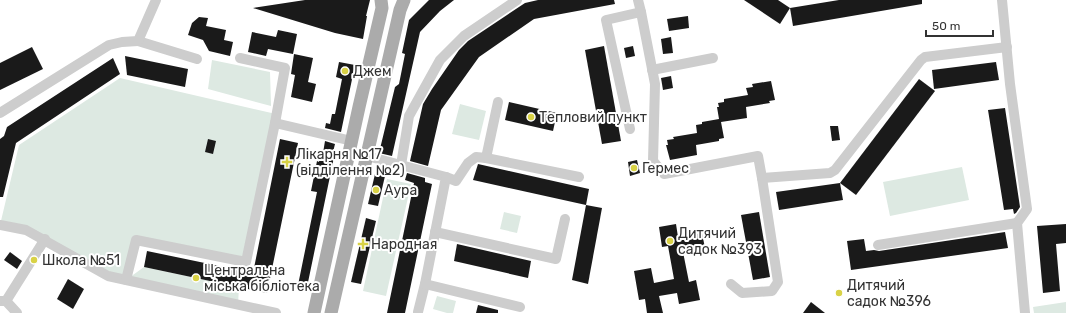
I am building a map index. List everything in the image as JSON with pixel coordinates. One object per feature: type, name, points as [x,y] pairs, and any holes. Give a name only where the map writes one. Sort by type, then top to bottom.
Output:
[{"type":"main road","points":[[314,313],[382,4],[392,3],[402,5],[331,313]]},
{"type":"lane","points":[[138,41],[156,0]]},
{"type":"lane","points":[[401,165],[409,116],[440,60],[464,36],[517,0]]},
{"type":"lane","points":[[638,0],[655,84],[653,161],[664,174],[758,156],[778,282],[772,291],[742,293],[731,284]]},
{"type":"lane","points":[[1002,0],[1010,84],[1027,210],[1017,224],[1025,313]]},
{"type":"lane","points":[[630,129],[606,20],[641,12]]},
{"type":"lane","points":[[0,113],[109,45],[138,41],[197,59]]},
{"type":"lane","points":[[762,178],[826,174],[835,170],[921,60],[925,57],[1007,47]]},
{"type":"lane","points":[[126,280],[136,240],[246,262],[285,68],[240,58]]},
{"type":"lane","points":[[652,70],[713,58]]},
{"type":"lane","points":[[486,158],[498,102]]},
{"type":"lane","points":[[275,123],[352,141]]},
{"type":"lane","points":[[367,156],[456,181],[468,162],[476,157],[579,177]]},
{"type":"lane","points":[[418,312],[446,177]]},
{"type":"lane","points":[[435,232],[556,259],[565,219]]},
{"type":"lane","points":[[878,245],[1017,224]]},
{"type":"lane","points":[[0,225],[26,230],[45,239],[108,276],[276,313]]},
{"type":"lane","points":[[17,313],[3,301],[45,239]]},
{"type":"lane","points":[[425,284],[520,307]]},
{"type":"shaded area","points":[[212,60],[270,72],[271,106],[208,89]]},
{"type":"shaded area","points":[[120,78],[276,114],[246,262],[136,240],[126,280],[144,267],[239,287],[238,305],[108,276],[45,239],[0,225],[19,145]]},
{"type":"shaded area","points":[[460,104],[486,111],[479,140],[452,134]]},
{"type":"shaded area","points":[[962,167],[969,200],[890,216],[883,182]]},
{"type":"shaded area","points":[[387,179],[411,184],[386,296],[363,291]]},
{"type":"shaded area","points":[[504,212],[521,216],[517,233],[500,229]]},
{"type":"shaded area","points":[[437,296],[456,301],[453,313],[433,309]]},
{"type":"shaded area","points":[[1066,302],[1066,313],[1034,313],[1033,307]]},
{"type":"building","points":[[305,0],[370,0],[363,39],[335,33],[253,8]]},
{"type":"building","points":[[429,0],[454,0],[440,11],[420,32],[392,156],[379,153],[395,87],[399,84],[405,54],[402,53],[409,20]]},
{"type":"building","points":[[538,0],[614,0],[615,4],[534,19],[479,57],[441,110],[428,166],[410,161],[423,104],[459,50],[468,41],[525,3]]},
{"type":"building","points":[[744,0],[778,0],[790,8],[780,24]]},
{"type":"building","points":[[839,0],[922,0],[922,4],[793,26],[790,8]]},
{"type":"building","points":[[688,16],[689,28],[669,31],[667,19]]},
{"type":"building","points":[[199,17],[208,18],[206,26],[226,30],[224,40],[233,42],[230,56],[209,51],[203,40],[188,35],[192,23]]},
{"type":"building","points":[[278,30],[297,34],[293,54],[268,49],[266,56],[248,52],[252,32],[276,37]]},
{"type":"building","points":[[671,37],[673,53],[663,54],[661,39]]},
{"type":"building","points":[[604,46],[621,141],[602,144],[585,50]]},
{"type":"building","points":[[633,46],[635,56],[626,58],[624,48]]},
{"type":"building","points":[[32,47],[43,69],[0,90],[0,63]]},
{"type":"building","points":[[294,54],[313,58],[308,82],[316,84],[312,102],[291,97],[295,75],[291,74]]},
{"type":"building","points":[[125,56],[188,69],[185,87],[127,75]]},
{"type":"building","points":[[113,58],[120,74],[16,143],[3,197],[0,197],[0,139],[4,136],[7,127]]},
{"type":"building","points":[[339,62],[355,65],[341,132],[325,128],[326,123],[330,124],[332,114],[335,114],[342,79],[336,77]]},
{"type":"building","points":[[996,62],[999,80],[934,89],[932,70]]},
{"type":"building","points":[[671,76],[673,88],[663,90],[661,78]]},
{"type":"building","points":[[919,79],[935,91],[856,195],[840,183]]},
{"type":"building","points":[[771,81],[775,100],[769,101],[770,103],[746,107],[747,118],[721,122],[724,138],[719,139],[719,141],[696,145],[697,155],[670,160],[666,145],[668,145],[667,140],[674,139],[673,137],[697,133],[696,125],[702,124],[702,122],[719,119],[717,107],[719,107],[718,103],[724,102],[724,99],[748,95],[746,88],[753,87],[752,84]]},
{"type":"building","name":"Тепловий пункт","points":[[509,102],[557,113],[553,131],[505,120]]},
{"type":"building","points":[[1005,108],[1020,207],[1014,214],[1013,209],[1004,210],[988,110]]},
{"type":"building","points":[[830,126],[838,126],[840,140],[832,141]]},
{"type":"building","points":[[208,139],[216,141],[213,154],[205,152]]},
{"type":"building","points":[[280,139],[298,143],[267,293],[144,267],[147,251],[253,273]]},
{"type":"building","points":[[325,141],[335,144],[332,156],[334,157],[306,292],[297,290],[317,192],[311,191],[317,161],[319,162],[320,153],[323,153]]},
{"type":"building","name":"Гермес","points":[[637,160],[640,173],[630,176],[628,162]]},
{"type":"building","points":[[478,164],[589,189],[586,205],[473,180]]},
{"type":"building","points":[[407,173],[425,178],[425,182],[432,184],[405,313],[387,313],[414,183],[405,180]]},
{"type":"building","name":"Аура","points":[[375,174],[385,176],[378,206],[368,204]]},
{"type":"building","points":[[840,183],[843,200],[779,210],[776,192]]},
{"type":"building","points":[[586,205],[602,208],[588,284],[572,280]]},
{"type":"building","points":[[759,212],[770,277],[753,280],[741,215]]},
{"type":"building","points":[[366,218],[376,221],[361,284],[351,282]]},
{"type":"building","points":[[676,224],[678,237],[702,233],[705,248],[683,252],[689,282],[696,280],[700,300],[679,304],[677,293],[659,296],[663,313],[647,313],[645,299],[639,300],[634,271],[651,268],[654,283],[674,279],[668,246],[662,247],[659,227]]},
{"type":"building","points":[[1066,224],[1066,243],[1056,244],[1060,291],[1043,293],[1037,226]]},
{"type":"building","points":[[1005,232],[1008,248],[851,270],[847,241],[864,239],[866,251],[879,251]]},
{"type":"building","points":[[457,244],[531,261],[528,278],[454,261]]},
{"type":"building","points":[[10,252],[22,261],[17,269],[4,260]]},
{"type":"building","points":[[68,279],[84,289],[73,309],[57,299]]},
{"type":"building","points":[[811,302],[825,313],[803,313]]},
{"type":"building","points":[[478,305],[498,310],[498,313],[476,313]]},
{"type":"place","name":"Джем","points":[[345,71]]},
{"type":"place","name":"Тепловий пункт","points":[[531,117]]},
{"type":"place","name":"Лікарня №17 (відділення №2)","points":[[287,162]]},
{"type":"place","name":"Гермес","points":[[634,168]]},
{"type":"place","name":"Аура","points":[[376,190]]},
{"type":"place","name":"Дитячий садок №393","points":[[670,241]]},
{"type":"place","name":"Народная","points":[[363,244]]},
{"type":"place","name":"Школа №51","points":[[34,260]]},
{"type":"place","name":"Центральна міська бібліотека","points":[[196,278]]},
{"type":"place","name":"Дитячий садок №396","points":[[839,293]]}]
